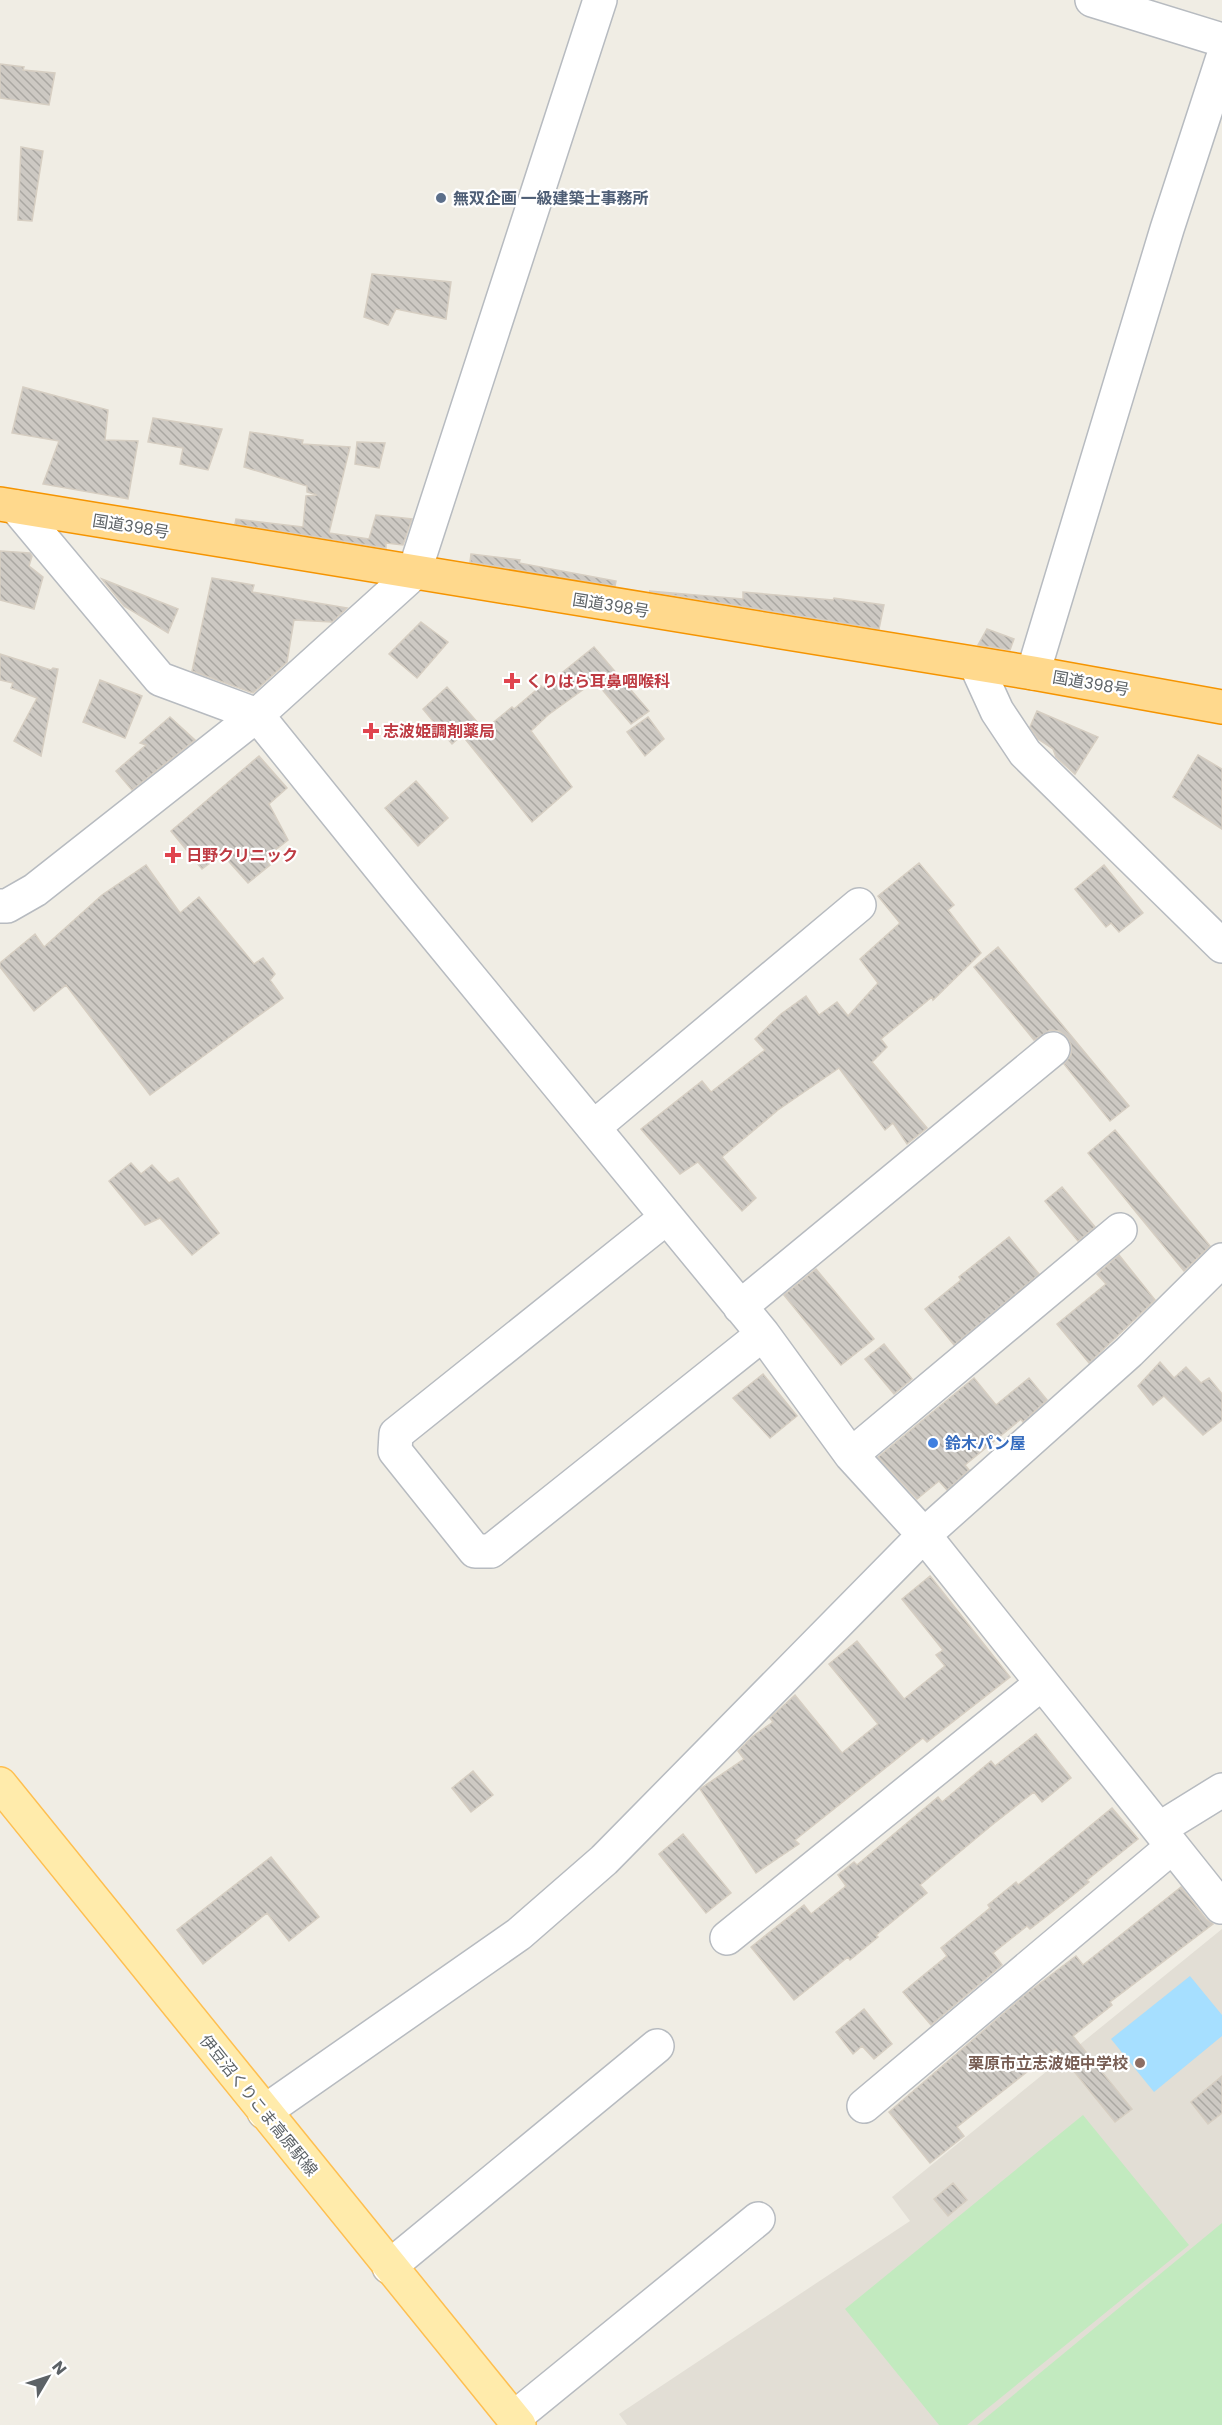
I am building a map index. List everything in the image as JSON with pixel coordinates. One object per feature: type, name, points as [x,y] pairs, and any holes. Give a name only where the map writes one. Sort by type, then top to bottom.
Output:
[{"type":"highway","name":"国道398号","points":[[8,506],[1033,673],[1222,707]]},
{"type":"main road","name":"伊豆沼くりこま高原駅線","points":[[0,1784],[516,2422]]},
{"type":"street","points":[[0,906],[7,906],[35,890],[257,715],[414,573],[600,0]]},
{"type":"street","points":[[1092,0],[1222,40]]},
{"type":"street","points":[[1033,673],[1167,229],[1222,60]]},
{"type":"street","points":[[8,506],[160,679],[257,715],[763,1334],[852,1455],[924,1535],[1221,1907]]},
{"type":"street","points":[[976,665],[997,711],[1025,753],[1222,945]]},
{"type":"street","points":[[594,1127],[859,905]]},
{"type":"street","points":[[740,1307],[1053,1049]]},
{"type":"street","points":[[667,1217],[396,1434],[394,1451],[475,1551],[491,1551],[763,1334]]},
{"type":"street","points":[[852,1455],[1120,1230]]},
{"type":"street","points":[[264,2112],[519,1934],[604,1860],[924,1535],[1129,1352],[1222,1260]]},
{"type":"street","points":[[727,1938],[1041,1684]]},
{"type":"street","points":[[864,2106],[1222,1790]]},
{"type":"street","points":[[389,2267],[657,2046]]},
{"type":"street","points":[[516,2422],[758,2219]]},
{"type":"shaded area","name":"栗原市立志波姫中学校","points":[[1222,1929],[1222,2425],[627,2425],[619,2414],[910,2221],[892,2197]]},
{"type":"green space","points":[[1083,2115],[1189,2245],[967,2425],[939,2425],[845,2309]]},
{"type":"green space","points":[[1222,2223],[1222,2425],[977,2425]]},
{"type":"water","points":[[1190,1976],[1222,2015],[1222,2036],[1154,2092],[1111,2039]]},
{"type":"building","points":[[0,64],[24,67],[23,70],[55,73],[49,105],[0,98]]},
{"type":"building","points":[[21,147],[43,151],[32,221],[18,220]]},
{"type":"building","points":[[372,274],[451,282],[446,319],[396,309],[388,325],[364,317]]},
{"type":"building","points":[[23,387],[108,410],[105,440],[138,441],[128,499],[43,484],[59,441],[12,433]]},
{"type":"building","points":[[153,418],[222,429],[208,470],[180,464],[183,448],[148,442]]},
{"type":"building","points":[[250,432],[303,440],[302,444],[350,447],[329,533],[369,539],[376,515],[412,519],[403,545],[386,543],[386,548],[235,524],[236,519],[303,527],[306,496],[317,495],[307,492],[307,486],[244,467]]},
{"type":"building","points":[[357,442],[385,443],[379,468],[355,464]]},
{"type":"building","points":[[0,551],[30,553],[32,556],[29,566],[43,577],[34,609],[0,600]]},
{"type":"building","points":[[471,554],[520,560],[519,563],[616,581],[615,586],[470,562]]},
{"type":"building","points":[[212,578],[254,585],[252,592],[347,608],[332,622],[294,620],[287,662],[253,693],[192,671]]},
{"type":"building","points":[[102,579],[178,609],[168,633],[124,606]]},
{"type":"building","points":[[649,591],[743,599],[743,592],[833,600],[834,598],[884,605],[879,629]]},
{"type":"building","points":[[421,622],[448,642],[417,678],[389,654]]},
{"type":"building","points":[[987,629],[1014,639],[1010,650],[978,645]]},
{"type":"building","points":[[594,647],[649,711],[631,724],[595,681],[548,715],[531,731],[572,787],[532,822],[462,735],[452,744],[423,709],[447,687],[484,730],[541,686],[543,688]]},
{"type":"building","points":[[0,654],[51,670],[58,669],[41,756],[14,741],[37,698],[11,688],[13,683],[0,680]]},
{"type":"building","points":[[100,680],[142,696],[125,738],[83,722]]},
{"type":"building","points":[[1037,711],[1098,737],[1075,774],[1056,757],[1053,749],[1038,739],[1030,727]]},
{"type":"building","points":[[170,717],[195,740],[132,790],[116,771],[146,745],[140,743]]},
{"type":"building","points":[[648,717],[664,739],[645,756],[627,732]]},
{"type":"building","points":[[1198,755],[1222,769],[1222,829],[1173,797]]},
{"type":"building","points":[[259,756],[287,788],[269,804],[288,840],[265,858],[270,865],[248,883],[222,854],[202,869],[171,831]]},
{"type":"building","points":[[416,781],[448,818],[418,846],[385,808]]},
{"type":"building","points":[[919,863],[954,905],[948,910],[981,953],[933,1000],[932,997],[881,1039],[887,1047],[872,1062],[927,1128],[907,1144],[893,1123],[885,1130],[839,1068],[778,1110],[722,1157],[756,1198],[742,1211],[698,1162],[680,1174],[641,1129],[702,1081],[711,1092],[765,1050],[755,1039],[781,1014],[806,996],[819,1015],[837,1002],[848,1016],[878,983],[860,959],[900,923],[878,896]]},
{"type":"building","points":[[146,865],[180,913],[199,897],[254,964],[263,958],[275,974],[270,980],[283,998],[150,1095],[66,985],[34,1011],[0,967],[0,963],[35,934],[44,947],[102,895]]},
{"type":"building","points":[[1104,865],[1143,913],[1119,932],[1111,923],[1106,927],[1075,889]]},
{"type":"building","points":[[998,947],[1129,1106],[1110,1121],[1064,1064],[1071,1055],[1071,1045],[1067,1037],[1059,1031],[1050,1030],[1034,1040],[974,967]]},
{"type":"building","points":[[1115,1130],[1210,1246],[1184,1271],[1088,1153]]},
{"type":"building","points":[[131,1163],[141,1174],[152,1165],[169,1183],[178,1178],[219,1233],[192,1255],[160,1218],[145,1225],[109,1181]]},
{"type":"building","points":[[1062,1187],[1095,1227],[1078,1241],[1045,1201]]},
{"type":"building","points":[[1009,1237],[1039,1274],[954,1345],[925,1309],[961,1280],[959,1277]]},
{"type":"building","points":[[1119,1255],[1155,1300],[1089,1363],[1057,1324],[1106,1284],[1097,1274]]},
{"type":"building","points":[[816,1269],[874,1339],[841,1365],[784,1295]]},
{"type":"building","points":[[884,1344],[912,1379],[894,1394],[865,1359]]},
{"type":"building","points":[[1160,1362],[1174,1378],[1186,1367],[1201,1383],[1209,1378],[1222,1394],[1222,1420],[1203,1435],[1164,1396],[1153,1405],[1138,1386]]},
{"type":"building","points":[[763,1374],[797,1416],[770,1438],[733,1398]]},
{"type":"building","points":[[974,1378],[996,1405],[1029,1378],[1047,1400],[1023,1422],[1021,1419],[965,1465],[969,1470],[947,1490],[939,1481],[917,1499],[878,1457]]},
{"type":"building","points":[[930,1576],[1010,1677],[927,1742],[923,1738],[795,1840],[799,1844],[756,1873],[700,1789],[744,1759],[738,1751],[753,1736],[773,1722],[770,1718],[795,1695],[842,1753],[878,1724],[829,1664],[857,1641],[904,1699],[945,1666],[936,1655],[943,1650],[902,1599]]},
{"type":"building","points":[[1036,1734],[1071,1778],[1042,1802],[1034,1792],[992,1825],[920,1885],[927,1893],[876,1935],[878,1937],[850,1960],[848,1957],[794,2000],[751,1947],[804,1905],[811,1914],[846,1886],[838,1875],[854,1862],[857,1865],[938,1797],[942,1802],[991,1761],[995,1766]]},
{"type":"building","points":[[473,1771],[493,1795],[471,1812],[452,1788]]},
{"type":"building","points":[[1112,1808],[1138,1839],[1087,1880],[1089,1882],[1062,1904],[1030,1929],[1027,1926],[993,1953],[1002,1965],[931,2025],[903,1992],[947,1956],[941,1948],[990,1908],[988,1905],[1016,1882],[1018,1885]]},
{"type":"building","points":[[683,1834],[731,1893],[706,1913],[659,1854]]},
{"type":"building","points":[[271,1857],[319,1917],[289,1941],[267,1913],[203,1964],[177,1930]]},
{"type":"building","points":[[1181,1887],[1206,1919],[1213,1924],[1110,2002],[1112,2005],[1073,2036],[1132,2109],[1115,2122],[1056,2049],[957,2127],[964,2136],[930,2163],[889,2112],[1026,1994],[1076,1956],[1083,1965]]},
{"type":"building","points":[[864,2009],[892,2044],[874,2059],[862,2046],[853,2054],[836,2032]]},
{"type":"building","points":[[1222,2076],[1222,2113],[1208,2124],[1191,2102]]},
{"type":"building","points":[[953,2183],[967,2200],[948,2216],[934,2199]]},
{"type":"place","name":"無双企画 一級建築士事務所","points":[[441,198]]},
{"type":"place","name":"くりはら耳鼻咽喉科","points":[[512,681]]},
{"type":"place","name":"志波姫調剤薬局","points":[[371,731]]},
{"type":"place","name":"日野クリニック","points":[[173,855]]},
{"type":"place","name":"鈴木パン屋","points":[[933,1443]]},
{"type":"place","name":"栗原市立志波姫中学校","points":[[1140,2063]]}]
